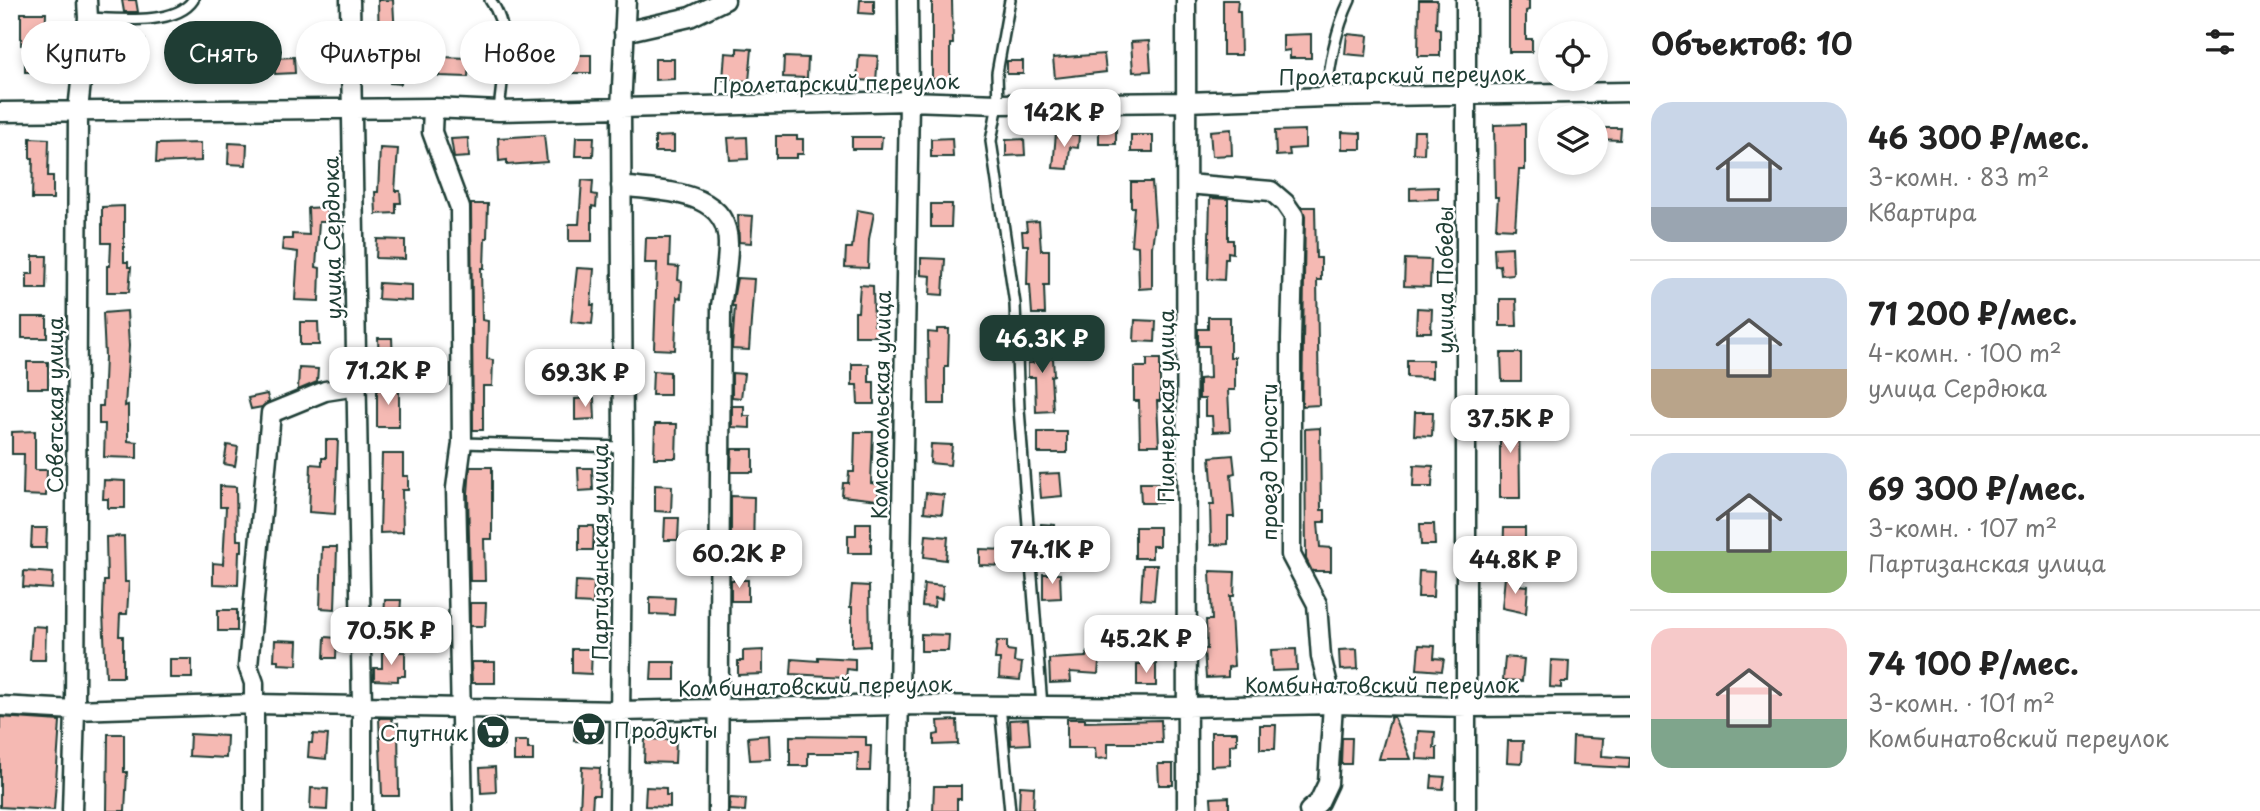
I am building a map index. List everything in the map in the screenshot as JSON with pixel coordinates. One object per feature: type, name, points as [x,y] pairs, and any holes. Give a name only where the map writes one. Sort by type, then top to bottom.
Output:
[{"type":"street","name":"улица Сердюка","points":[[350,0],[358,386],[362,811]]},
{"type":"street","name":"Партизанская улица","points":[[619,811],[623,447],[621,110],[625,0]]},
{"type":"street","points":[[624,32],[690,17],[725,0]]},
{"type":"street","name":"Комсомольская улица","points":[[897,811],[909,102],[908,0]]},
{"type":"street","name":"Пионерская улица","points":[[1186,0],[1187,811]]},
{"type":"street","name":"улица Победы","points":[[1466,0],[1466,811]]},
{"type":"street","name":"Советская улица","points":[[72,811],[75,710],[78,110],[88,9]]},
{"type":"street","name":"Пролетарский переулок","points":[[0,111],[351,108],[621,110],[909,102],[1186,103],[1326,97],[1630,92]]},
{"type":"street","points":[[433,108],[432,132],[460,208],[462,443],[456,488],[463,811]]},
{"type":"street","name":"проезд Юности","points":[[1187,184],[1271,191],[1285,203],[1294,216],[1291,340],[1292,555],[1317,604],[1321,657],[1333,704],[1328,783],[1319,802],[1309,811]]},
{"type":"street","points":[[621,186],[694,197],[713,207],[723,218],[728,243],[721,306],[718,811]]},
{"type":"street","points":[[254,811],[254,683],[247,666],[271,413],[325,391],[358,386]]},
{"type":"street","name":"Комбинатовский переулок","points":[[0,706],[75,710],[255,704],[621,711],[898,705],[1630,706]]},
{"type":"lane","points":[[88,9],[156,19],[177,14],[193,0]]},
{"type":"lane","points":[[490,0],[497,9],[503,27],[499,111]]},
{"type":"lane","points":[[1010,0],[998,73],[998,104],[991,141],[1015,304],[1019,409],[1042,706]]},
{"type":"lane","points":[[1326,97],[1331,61],[1342,17],[1350,0]]},
{"type":"lane","points":[[462,443],[623,447]]},
{"type":"lane","points":[[1000,705],[1010,811]]},
{"type":"building","points":[[122,0],[136,0],[138,12],[124,12]]},
{"type":"building","points":[[378,0],[393,0],[394,21],[378,21]]},
{"type":"building","points":[[860,0],[874,0],[874,14],[859,13]]},
{"type":"building","points":[[932,0],[952,0],[953,44],[950,44],[950,79],[932,79]]},
{"type":"building","points":[[1223,0],[1238,0],[1241,55],[1223,55]]},
{"type":"building","points":[[1419,0],[1437,0],[1436,28],[1440,29],[1440,56],[1418,56]]},
{"type":"building","points":[[1509,0],[1529,0],[1529,10],[1526,11],[1526,39],[1532,39],[1532,52],[1509,52]]},
{"type":"building","points":[[21,13],[46,13],[46,21],[21,21]]},
{"type":"building","points":[[1311,34],[1311,58],[1290,58],[1290,50],[1283,51],[1283,35]]},
{"type":"building","points":[[1347,34],[1368,36],[1366,56],[1345,54]]},
{"type":"building","points":[[1149,41],[1151,71],[1133,72],[1131,42]]},
{"type":"building","points":[[737,48],[752,49],[749,81],[723,80],[725,53],[737,54]]},
{"type":"building","points":[[1104,54],[1106,72],[1055,78],[1053,58]]},
{"type":"building","points":[[580,55],[591,55],[591,73],[580,73]]},
{"type":"building","points":[[859,55],[878,56],[876,81],[857,80]]},
{"type":"building","points":[[294,57],[295,73],[282,74],[282,58]]},
{"type":"building","points":[[446,57],[460,58],[460,77],[446,76]]},
{"type":"building","points":[[784,57],[808,58],[807,78],[783,77]]},
{"type":"building","points":[[655,59],[674,59],[674,79],[655,80]]},
{"type":"building","points":[[1007,61],[1023,61],[1023,74],[1007,74]]},
{"type":"building","points":[[1525,124],[1525,170],[1519,170],[1515,229],[1496,228],[1498,197],[1495,197],[1494,125]]},
{"type":"building","points":[[1099,126],[1116,126],[1116,144],[1099,144]]},
{"type":"building","points":[[1608,128],[1621,128],[1620,140],[1608,140]]},
{"type":"building","points":[[1231,129],[1232,155],[1212,156],[1210,131]]},
{"type":"building","points":[[1305,130],[1305,148],[1289,149],[1290,155],[1276,156],[1275,131]]},
{"type":"building","points":[[1414,131],[1425,131],[1424,154],[1413,153]]},
{"type":"building","points":[[1342,132],[1361,133],[1361,149],[1342,149]]},
{"type":"building","points":[[1056,133],[1079,135],[1078,148],[1070,147],[1068,169],[1053,168]]},
{"type":"building","points":[[544,135],[547,162],[507,165],[507,160],[499,161],[498,138]]},
{"type":"building","points":[[1131,135],[1153,135],[1153,152],[1131,152]]},
{"type":"building","points":[[674,136],[674,152],[655,152],[655,137]]},
{"type":"building","points":[[776,136],[797,136],[797,139],[803,139],[803,154],[797,154],[797,158],[776,158]]},
{"type":"building","points":[[576,137],[594,137],[593,156],[575,156]]},
{"type":"building","points":[[747,137],[748,159],[730,160],[728,138]]},
{"type":"building","points":[[852,137],[882,137],[881,149],[852,149]]},
{"type":"building","points":[[30,138],[49,139],[48,176],[53,176],[53,199],[32,199],[33,158],[30,158]]},
{"type":"building","points":[[468,138],[469,157],[454,158],[451,139]]},
{"type":"building","points":[[952,138],[953,157],[931,157],[931,139]]},
{"type":"building","points":[[1024,139],[1025,155],[1006,156],[1006,140]]},
{"type":"building","points":[[201,143],[201,161],[156,163],[157,144]]},
{"type":"building","points":[[229,143],[247,144],[246,165],[228,164]]},
{"type":"building","points":[[380,148],[398,149],[395,191],[400,191],[401,203],[396,203],[396,213],[376,214],[375,192],[378,192]]},
{"type":"building","points":[[582,180],[593,181],[592,194],[597,195],[596,207],[592,206],[592,241],[569,241],[569,224],[579,224]]},
{"type":"building","points":[[1131,182],[1152,182],[1155,224],[1152,288],[1139,289],[1138,246],[1131,245],[1134,207],[1131,207]]},
{"type":"building","points":[[1438,187],[1438,199],[1410,200],[1410,188]]},
{"type":"building","points":[[1210,198],[1228,199],[1228,240],[1233,240],[1233,253],[1228,252],[1228,259],[1225,259],[1224,280],[1208,279]]},
{"type":"building","points":[[471,204],[488,204],[484,268],[481,268],[482,320],[488,321],[487,359],[493,360],[492,386],[483,386],[483,430],[473,430]]},
{"type":"building","points":[[931,204],[952,204],[951,227],[931,227]]},
{"type":"building","points":[[124,206],[124,262],[128,262],[128,267],[131,267],[129,292],[107,292],[107,266],[110,266],[111,243],[102,243],[102,207]]},
{"type":"building","points":[[327,207],[328,222],[319,222],[316,267],[320,268],[319,301],[295,300],[298,252],[282,250],[283,239],[292,239],[292,234],[309,235],[308,208]]},
{"type":"building","points":[[1302,207],[1315,207],[1316,258],[1321,258],[1321,280],[1317,280],[1319,405],[1302,406],[1305,216]]},
{"type":"building","points":[[857,210],[874,213],[869,239],[868,268],[845,267],[846,248],[852,248]]},
{"type":"building","points":[[738,215],[753,216],[751,243],[739,242]]},
{"type":"building","points":[[1039,221],[1041,250],[1049,250],[1049,285],[1044,285],[1045,314],[1032,314],[1030,285],[1027,285],[1028,245],[1023,245],[1022,231],[1027,231],[1026,222]]},
{"type":"building","points":[[646,238],[670,238],[669,266],[679,267],[678,280],[682,281],[681,298],[677,297],[675,350],[654,349],[657,263],[645,263]]},
{"type":"building","points":[[377,239],[405,240],[405,259],[376,258]]},
{"type":"building","points":[[1512,247],[1513,274],[1501,275],[1500,265],[1495,266],[1494,248]]},
{"type":"building","points":[[33,256],[47,256],[46,289],[27,289],[27,274],[33,274]]},
{"type":"building","points":[[921,258],[945,259],[943,295],[930,294],[931,276],[921,275]]},
{"type":"building","points":[[1405,259],[1431,260],[1430,287],[1404,286]]},
{"type":"building","points":[[577,268],[594,269],[592,324],[571,322]]},
{"type":"building","points":[[737,278],[754,279],[749,350],[732,349],[735,306],[732,306]]},
{"type":"building","points":[[379,283],[412,285],[412,301],[378,299]]},
{"type":"building","points":[[860,285],[873,286],[874,325],[882,325],[883,336],[855,336],[855,312],[858,312]]},
{"type":"building","points":[[1500,299],[1516,299],[1517,326],[1500,326]]},
{"type":"building","points":[[1417,308],[1432,309],[1431,332],[1416,332]]},
{"type":"building","points":[[127,311],[129,346],[125,406],[128,405],[128,441],[137,442],[137,458],[104,457],[105,424],[99,424],[99,406],[103,406],[105,357],[103,313]]},
{"type":"building","points":[[22,317],[47,317],[47,338],[22,338]]},
{"type":"building","points":[[1208,317],[1230,317],[1230,357],[1235,357],[1235,390],[1228,390],[1230,431],[1213,432],[1212,416],[1205,416],[1205,399],[1199,399],[1199,379],[1210,378],[1209,346],[1198,346],[1198,329],[1208,329]]},
{"type":"building","points":[[1135,320],[1156,321],[1155,342],[1134,341]]},
{"type":"building","points":[[300,322],[318,322],[319,345],[300,345]]},
{"type":"building","points":[[937,329],[949,329],[945,404],[929,404],[928,332],[937,333]]},
{"type":"building","points":[[378,338],[392,338],[393,361],[379,362]]},
{"type":"building","points":[[1049,341],[1054,375],[1051,376],[1053,411],[1036,412],[1035,377],[1028,377],[1028,363],[1033,363],[1031,342]]},
{"type":"building","points":[[1501,353],[1521,353],[1521,381],[1502,381]]},
{"type":"building","points":[[572,356],[588,356],[588,375],[572,375]]},
{"type":"building","points":[[1147,359],[1160,359],[1160,401],[1157,401],[1159,445],[1140,445],[1139,401],[1134,401],[1134,367],[1147,367]]},
{"type":"building","points":[[1407,360],[1432,360],[1432,378],[1407,377]]},
{"type":"building","points":[[27,362],[48,362],[48,388],[27,388]]},
{"type":"building","points":[[852,364],[869,364],[869,382],[874,382],[874,404],[858,404],[857,385],[852,385]]},
{"type":"building","points":[[299,368],[318,369],[317,382],[298,390]]},
{"type":"building","points":[[653,371],[670,372],[670,395],[652,395]]},
{"type":"building","points":[[732,373],[744,374],[741,398],[732,397]]},
{"type":"building","points":[[377,387],[399,387],[399,427],[377,427]]},
{"type":"building","points":[[267,394],[269,402],[262,407],[251,409],[248,398]]},
{"type":"building","points":[[594,398],[595,419],[575,420],[575,399]]},
{"type":"building","points":[[732,406],[744,406],[744,416],[750,416],[750,428],[732,427]]},
{"type":"building","points":[[1500,411],[1519,411],[1520,498],[1500,498]]},
{"type":"building","points":[[1415,412],[1433,412],[1432,436],[1414,435]]},
{"type":"building","points":[[655,424],[677,424],[676,458],[654,458]]},
{"type":"building","points":[[1320,428],[1321,510],[1325,510],[1325,522],[1318,522],[1320,547],[1331,548],[1331,571],[1312,571],[1306,559],[1305,429]]},
{"type":"building","points":[[35,431],[35,470],[47,470],[46,496],[23,495],[24,454],[12,454],[12,432]]},
{"type":"building","points":[[855,432],[873,432],[871,483],[879,484],[878,500],[842,496],[843,483],[848,483],[849,472],[854,472]]},
{"type":"building","points":[[1038,432],[1067,432],[1067,453],[1038,453]]},
{"type":"building","points":[[326,440],[338,440],[335,514],[309,512],[311,464],[322,465],[322,458],[326,458]]},
{"type":"building","points":[[931,444],[952,445],[950,465],[930,463]]},
{"type":"building","points":[[227,445],[238,447],[235,466],[224,464]]},
{"type":"building","points":[[732,449],[753,449],[753,472],[731,472]]},
{"type":"building","points":[[382,454],[403,454],[403,476],[408,476],[408,490],[402,490],[403,532],[380,533]]},
{"type":"building","points":[[1233,455],[1235,473],[1231,474],[1234,517],[1228,517],[1228,544],[1211,545],[1210,505],[1214,505],[1210,457]]},
{"type":"building","points":[[1414,465],[1433,466],[1432,487],[1413,487]]},
{"type":"building","points":[[470,467],[492,467],[492,539],[484,539],[485,581],[470,581]]},
{"type":"building","points":[[578,468],[592,468],[593,490],[579,491]]},
{"type":"building","points":[[1060,473],[1062,496],[1041,498],[1039,474]]},
{"type":"building","points":[[104,480],[125,481],[125,508],[108,508],[108,499],[103,499]]},
{"type":"building","points":[[1140,483],[1161,483],[1161,503],[1141,503]]},
{"type":"building","points":[[655,485],[672,486],[671,512],[655,511]]},
{"type":"building","points":[[220,486],[236,487],[237,540],[242,540],[238,585],[213,584],[213,563],[223,564],[226,507],[220,507]]},
{"type":"building","points":[[926,493],[944,495],[942,514],[924,512]]},
{"type":"building","points":[[731,496],[754,497],[753,556],[731,556]]},
{"type":"building","points":[[665,518],[679,518],[678,540],[664,540]]},
{"type":"building","points":[[856,523],[871,523],[871,553],[848,553],[848,535],[856,535]]},
{"type":"building","points":[[1041,524],[1055,525],[1054,543],[1041,543]]},
{"type":"building","points":[[1420,524],[1434,524],[1435,545],[1421,545]]},
{"type":"building","points":[[579,526],[594,526],[593,550],[579,550]]},
{"type":"building","points":[[1135,527],[1159,527],[1159,546],[1152,546],[1152,558],[1135,558]]},
{"type":"building","points":[[32,528],[47,528],[46,548],[31,548]]},
{"type":"building","points":[[1504,528],[1525,528],[1525,557],[1503,557]]},
{"type":"building","points":[[926,535],[948,537],[946,560],[924,557]]},
{"type":"building","points":[[124,536],[125,582],[129,582],[127,614],[120,614],[123,677],[106,677],[103,613],[104,581],[107,581],[106,537]]},
{"type":"building","points":[[322,547],[337,547],[335,609],[320,608]]},
{"type":"building","points":[[979,549],[1007,550],[1006,566],[979,565]]},
{"type":"building","points":[[1143,565],[1157,565],[1154,600],[1141,599]]},
{"type":"building","points":[[24,571],[53,573],[52,589],[23,587]]},
{"type":"building","points":[[1210,571],[1235,572],[1234,596],[1230,596],[1234,666],[1228,667],[1228,677],[1206,678],[1206,620],[1212,620]]},
{"type":"building","points":[[1419,571],[1434,572],[1433,597],[1418,597]]},
{"type":"building","points":[[1043,574],[1060,574],[1061,598],[1043,599]]},
{"type":"building","points":[[1505,577],[1518,578],[1518,585],[1528,586],[1526,613],[1502,608]]},
{"type":"building","points":[[731,580],[748,580],[748,601],[731,601]]},
{"type":"building","points":[[576,581],[594,582],[593,604],[575,603]]},
{"type":"building","points":[[924,584],[943,586],[942,599],[935,598],[934,607],[922,606]]},
{"type":"building","points":[[852,585],[869,586],[870,646],[852,647]]},
{"type":"building","points":[[650,597],[675,598],[674,615],[650,614]]},
{"type":"building","points":[[385,600],[401,600],[400,614],[406,615],[404,633],[383,632]]},
{"type":"building","points":[[470,603],[486,603],[485,626],[470,626]]},
{"type":"building","points":[[218,610],[237,610],[237,631],[218,631]]},
{"type":"building","points":[[1135,622],[1156,623],[1155,641],[1134,640]]},
{"type":"building","points":[[32,626],[46,627],[45,660],[30,660]]},
{"type":"building","points":[[921,634],[949,635],[948,651],[921,651]]},
{"type":"building","points":[[325,637],[337,638],[336,658],[324,658]]},
{"type":"building","points":[[275,640],[298,641],[297,665],[278,664],[278,660],[274,660]]},
{"type":"building","points":[[997,641],[1007,641],[1007,650],[1015,651],[1014,662],[1022,663],[1020,680],[999,678],[1000,659],[995,659]]},
{"type":"building","points":[[1419,645],[1435,646],[1434,658],[1444,659],[1442,671],[1417,669]]},
{"type":"building","points":[[572,649],[592,649],[591,674],[572,673]]},
{"type":"building","points":[[1296,649],[1297,670],[1272,671],[1271,650]]},
{"type":"building","points":[[1357,649],[1358,669],[1340,670],[1339,650]]},
{"type":"building","points":[[763,650],[763,674],[738,675],[738,661],[743,661],[743,651]]},
{"type":"building","points":[[382,652],[405,652],[405,676],[398,676],[398,681],[374,680],[374,668],[382,668]]},
{"type":"building","points":[[1087,652],[1100,652],[1098,674],[1070,672],[1071,682],[1050,683],[1049,659],[1086,657]]},
{"type":"building","points":[[818,657],[855,659],[855,670],[847,669],[846,677],[791,674],[792,659],[818,661]]},
{"type":"building","points":[[1505,657],[1524,659],[1522,681],[1503,680]]},
{"type":"building","points":[[170,659],[192,659],[192,678],[170,678]]},
{"type":"building","points":[[1551,660],[1569,661],[1568,682],[1561,682],[1561,688],[1550,687]]},
{"type":"building","points":[[471,662],[495,662],[495,683],[472,683]]},
{"type":"building","points":[[652,662],[675,662],[675,680],[651,680]]},
{"type":"building","points":[[1137,664],[1156,664],[1156,686],[1137,686]]},
{"type":"building","points":[[0,717],[60,721],[54,810],[0,807]]},
{"type":"building","points":[[1391,717],[1394,717],[1411,759],[1379,759]]},
{"type":"building","points":[[379,718],[392,718],[393,724],[398,723],[399,796],[382,796]]},
{"type":"building","points":[[1028,719],[1030,744],[1011,745],[1010,720]]},
{"type":"building","points":[[1067,719],[1085,719],[1085,722],[1161,720],[1162,743],[1108,743],[1108,758],[1096,759],[1095,748],[1067,748]]},
{"type":"building","name":"Спутник","points":[[483,720],[503,720],[503,746],[482,745]]},
{"type":"building","points":[[957,720],[958,744],[934,745],[934,735],[939,734],[938,721]]},
{"type":"building","name":"Продукты","points":[[575,722],[603,722],[602,742],[574,741]]},
{"type":"building","points":[[1260,725],[1276,725],[1275,749],[1260,749]]},
{"type":"building","points":[[1418,731],[1435,732],[1434,748],[1437,748],[1437,760],[1417,759]]},
{"type":"building","points":[[1211,732],[1237,732],[1237,744],[1230,745],[1230,765],[1211,766]]},
{"type":"building","points":[[108,734],[124,734],[124,772],[127,772],[125,811],[107,811]]},
{"type":"building","points":[[190,734],[227,736],[226,758],[189,756]]},
{"type":"building","points":[[313,734],[328,735],[326,759],[308,757]]},
{"type":"building","points":[[769,735],[770,759],[750,760],[748,737]]},
{"type":"building","points":[[790,736],[866,737],[866,746],[871,746],[870,771],[857,771],[858,753],[808,753],[808,766],[790,766]]},
{"type":"building","points":[[1573,737],[1603,739],[1602,756],[1630,758],[1629,768],[1572,765]]},
{"type":"building","points":[[1342,738],[1352,738],[1351,764],[1341,764]]},
{"type":"building","points":[[645,739],[676,740],[675,763],[644,762]]},
{"type":"building","points":[[514,741],[528,741],[528,749],[533,749],[533,761],[514,761]]},
{"type":"building","points":[[1508,741],[1523,741],[1522,763],[1507,762]]},
{"type":"building","points":[[1158,764],[1173,764],[1173,785],[1159,785]]},
{"type":"building","points":[[495,767],[496,792],[481,793],[480,768]]},
{"type":"building","points":[[582,767],[600,768],[599,795],[593,795],[592,811],[580,811]]},
{"type":"building","points":[[1432,776],[1445,777],[1443,789],[1431,788]]},
{"type":"building","points":[[934,786],[961,786],[957,811],[933,811]]},
{"type":"building","points":[[1020,786],[1034,787],[1033,809],[1019,809]]},
{"type":"building","points":[[646,787],[666,788],[666,795],[670,795],[670,807],[645,806]]},
{"type":"building","points":[[311,788],[328,789],[327,810],[310,809]]},
{"type":"building","points":[[1229,797],[1229,811],[1212,811],[1211,798]]},
{"type":"building","points":[[730,798],[746,799],[745,811],[729,810]]},
{"type":"place","name":"Продукты","points":[[589,729]]},
{"type":"place","name":"Спутник","points":[[493,732]]}]
